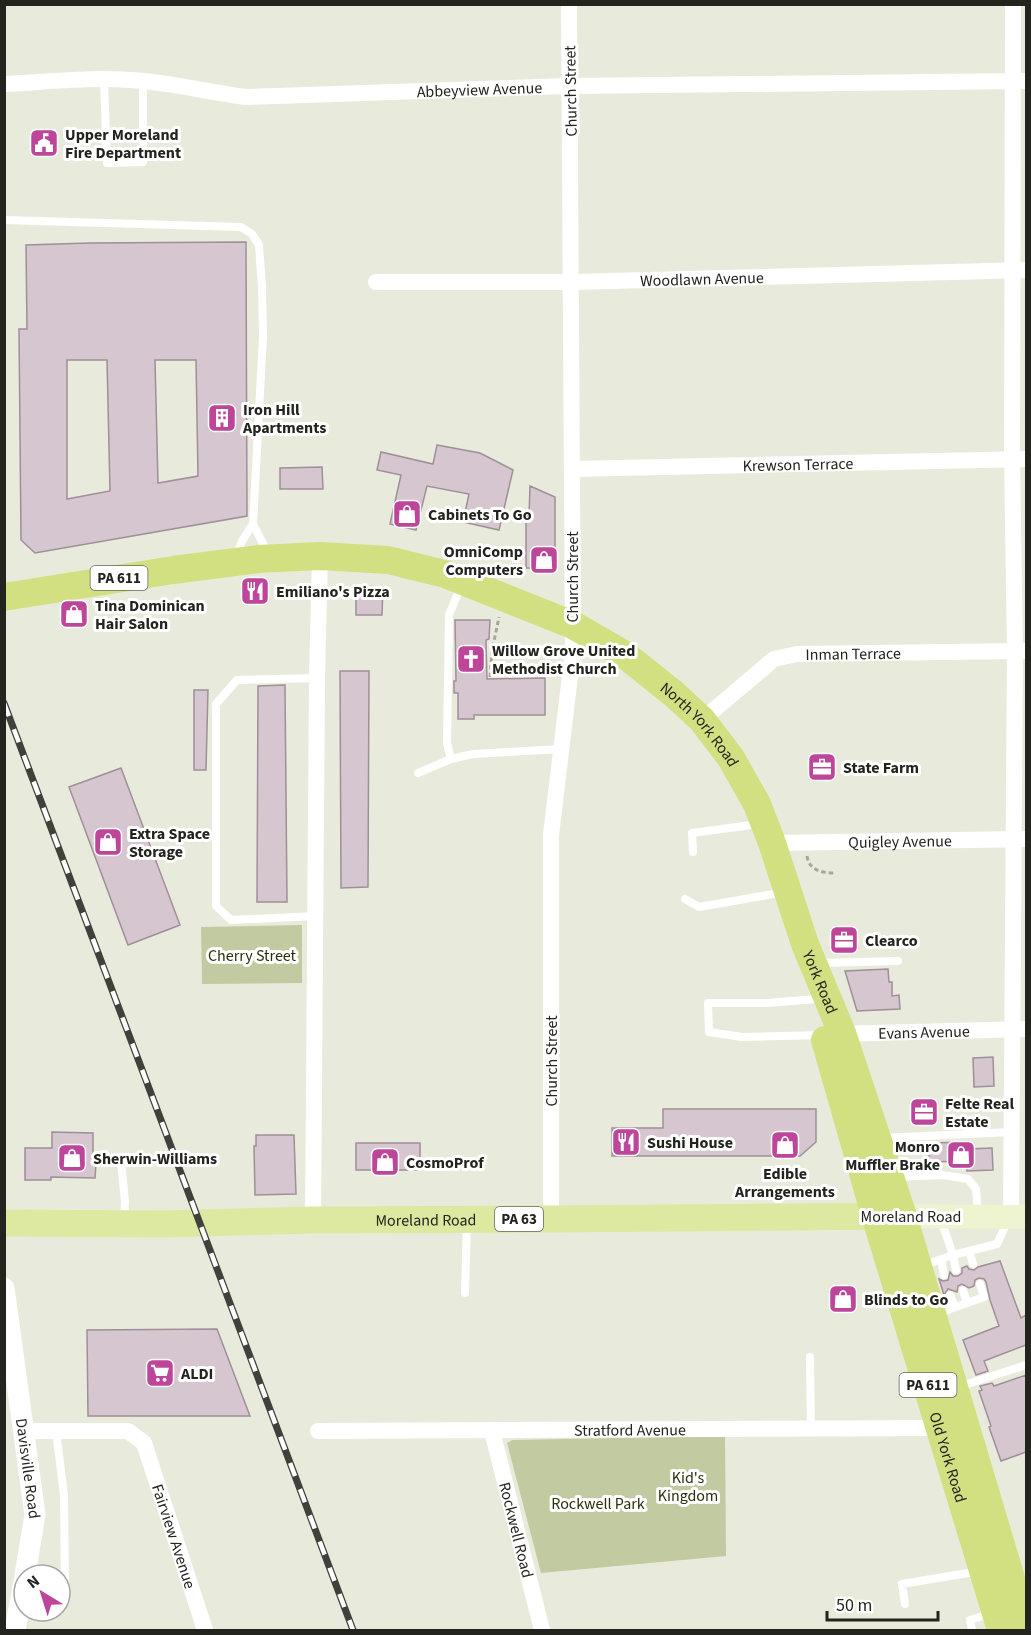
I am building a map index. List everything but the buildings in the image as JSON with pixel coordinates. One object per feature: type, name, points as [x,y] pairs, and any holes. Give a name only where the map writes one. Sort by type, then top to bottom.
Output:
[{"type":"highway","name":"North York Road","points":[[4,597],[235,562],[320,556],[388,560],[446,574],[573,626],[626,655],[674,694],[702,720],[731,758],[757,804],[769,833],[809,954]]},
{"type":"highway","name":"York Road","points":[[809,954],[816,999],[877,1138],[890,1178],[889,1216]]},
{"type":"highway","name":"York Road","points":[[809,954],[889,1216]]},
{"type":"highway","name":"Old York Road","points":[[889,1216],[934,1267],[946,1306],[955,1389],[1015,1621]]},
{"type":"highway","name":"Old York Road","points":[[889,1216],[941,1428],[984,1571],[1015,1621]]},
{"type":"main road","name":"Moreland Road","points":[[4,1223],[124,1224],[313,1220],[1014,1216]]},
{"type":"street","name":"Church Street","points":[[551,1220],[551,835],[573,651],[569,4]]},
{"type":"street","points":[[1014,4],[1020,81],[1021,651],[1020,1029],[1012,1132],[1014,1216]]},
{"type":"street","name":"Abbeyview Avenue","points":[[4,84],[104,80],[143,81],[246,97],[570,86],[1020,81]]},
{"type":"street","name":"Woodlawn Avenue","points":[[376,282],[572,282],[1020,270]]},
{"type":"street","name":"Krewson Terrace","points":[[572,469],[1019,459]]},
{"type":"street","points":[[313,1220],[320,556]]},
{"type":"street","name":"Inman Terrace","points":[[702,720],[774,659],[782,657],[797,654],[1021,651]]},
{"type":"street","name":"Quigley Avenue","points":[[769,833],[1020,839]]},
{"type":"street","name":"Evans Avenue","points":[[832,1034],[1020,1029]]},
{"type":"street","name":"Davisville Road","points":[[4,1288],[35,1515],[27,1563]]},
{"type":"street","name":"Stratford Avenue","points":[[318,1431],[941,1428]]},
{"type":"street","points":[[24,1431],[56,1431]]},
{"type":"street","name":"Fairview Avenue","points":[[56,1431],[128,1431],[144,1443],[205,1630]]},
{"type":"street","name":"Rockwell Road","points":[[492,1431],[542,1630]]},
{"type":"lane","points":[[104,80],[107,163],[143,162],[143,81]]},
{"type":"lane","points":[[4,220],[241,227],[252,234],[259,245],[263,336],[253,524],[242,541],[235,562]]},
{"type":"lane","points":[[253,524],[277,558]]},
{"type":"lane","points":[[451,759],[447,743],[449,615],[464,582]]},
{"type":"lane","points":[[316,916],[231,920],[216,906],[216,704],[237,680],[317,678]]},
{"type":"lane","points":[[418,773],[451,759],[472,754],[561,750]]},
{"type":"lane","points":[[693,852],[692,833],[769,833]]},
{"type":"lane","points":[[685,899],[699,907],[788,891]]},
{"type":"lane","points":[[809,954],[898,961]]},
{"type":"lane","points":[[816,999],[766,1003],[708,1003],[709,1032],[742,1037],[832,1034]]},
{"type":"lane","points":[[877,1138],[1012,1132]]},
{"type":"lane","points":[[121,1160],[125,1202],[124,1224]]},
{"type":"lane","points":[[890,1178],[943,1174],[968,1179],[976,1189],[978,1216]]},
{"type":"lane","points":[[939,1216],[946,1230],[956,1270]]},
{"type":"lane","points":[[934,1267],[953,1255],[997,1244],[1004,1229],[1014,1216]]},
{"type":"lane","points":[[465,1293],[468,1219]]},
{"type":"lane","points":[[969,1251],[973,1264]]},
{"type":"lane","points":[[946,1306],[967,1303],[984,1297],[980,1284]]},
{"type":"lane","points":[[963,1290],[967,1303]]},
{"type":"lane","points":[[810,1357],[811,1429]]},
{"type":"lane","points":[[955,1389],[1026,1365]]},
{"type":"lane","points":[[56,1431],[64,1496],[65,1563]]},
{"type":"lane","points":[[905,1604],[902,1584],[984,1571]]},
{"type":"lane","points":[[972,1630],[970,1620],[1015,1621]]},
{"type":"path","points":[[490,677],[493,641],[499,614]]},
{"type":"path","points":[[807,854],[807,860],[821,873],[836,873]]},
{"type":"green space","name":"Cherry Street","points":[[302,925],[302,983],[202,984],[201,927]]},
{"type":"green space","name":"Rockwell Park","points":[[725,1436],[726,1556],[541,1573],[507,1443],[512,1440]]},
{"type":"railway","points":[[4,703],[353,1630]]},
{"type":"place","name":"Upper Moreland Fire Department","points":[[44,143]]},
{"type":"place","name":"Iron Hill Apartments","points":[[222,418]]},
{"type":"place","name":"Cabinets To Go","points":[[407,514]]},
{"type":"place","name":"OmniComp Computers","points":[[544,560]]},
{"type":"place","name":"Emiliano's Pizza","points":[[255,591]]},
{"type":"place","name":"Tina Dominican Hair Salon","points":[[74,614]]},
{"type":"place","name":"Willow Grove United Methodist Church","points":[[471,659]]},
{"type":"place","name":"State Farm","points":[[822,767]]},
{"type":"place","name":"Extra Space Storage","points":[[108,842]]},
{"type":"place","name":"Clearco","points":[[844,940]]},
{"type":"place","name":"Felte Real Estate","points":[[924,1112]]},
{"type":"place","name":"Sushi House","points":[[626,1142]]},
{"type":"place","name":"Edible Arrangements","points":[[785,1145]]},
{"type":"place","name":"Monro Muffler Brake","points":[[961,1155]]},
{"type":"place","name":"Sherwin-Williams","points":[[72,1158]]},
{"type":"place","name":"CosmoProf","points":[[385,1162]]},
{"type":"place","name":"Blinds to Go","points":[[843,1299]]},
{"type":"place","name":"ALDI","points":[[160,1373]]},
{"type":"park label","name":"Kid's Kingdom","points":[[688,1486]]}]
